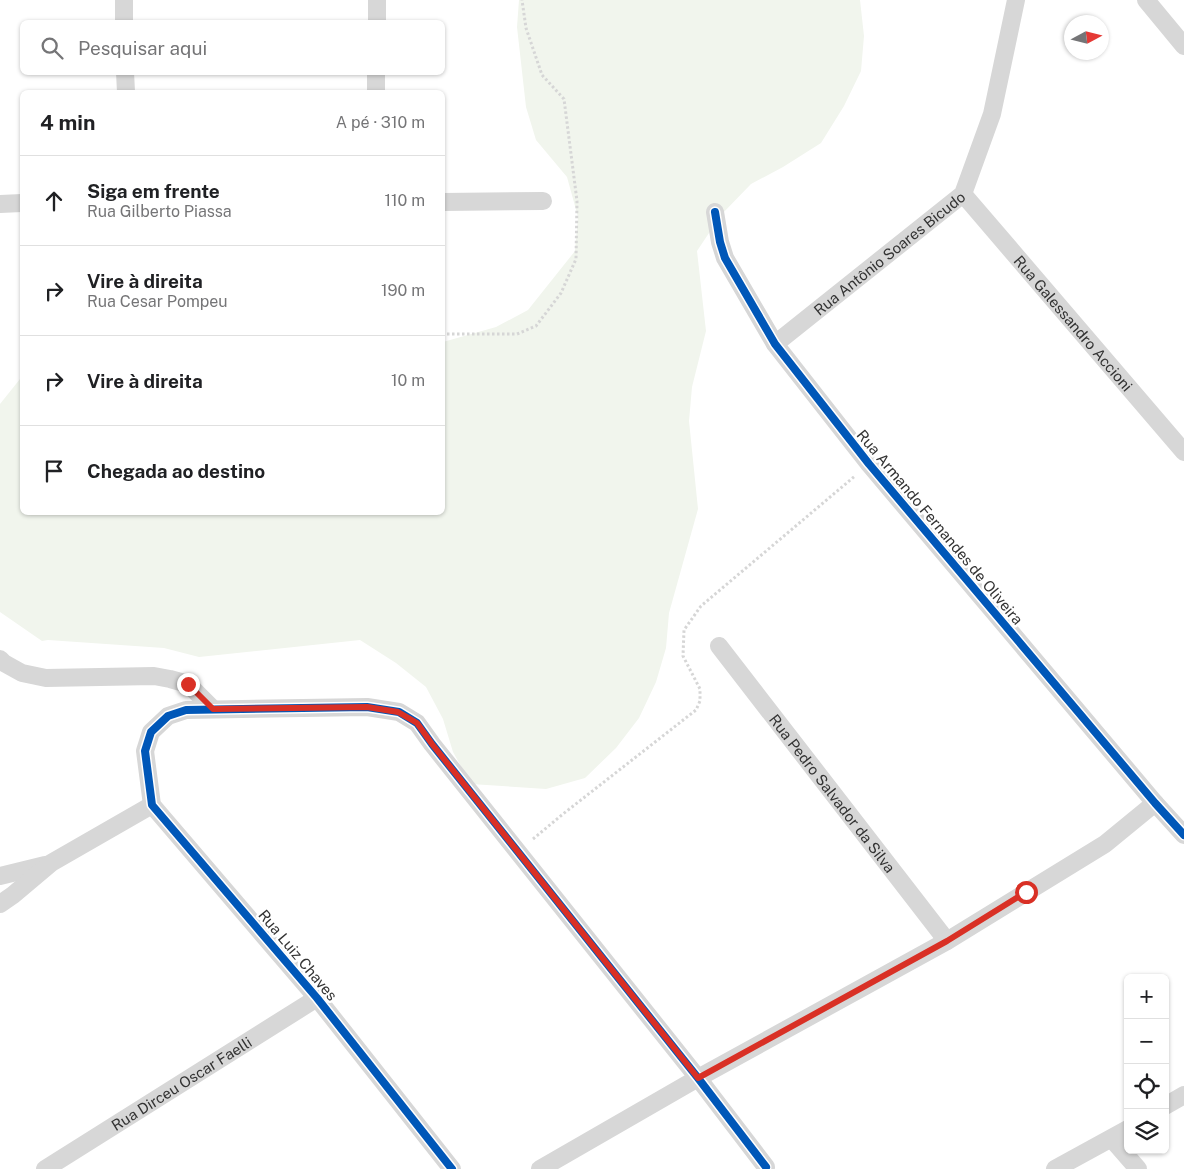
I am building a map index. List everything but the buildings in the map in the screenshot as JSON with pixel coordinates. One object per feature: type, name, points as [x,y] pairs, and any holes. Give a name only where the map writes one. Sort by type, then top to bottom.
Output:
[{"type":"street","points":[[124,0],[124,20]]},
{"type":"street","points":[[377,0],[377,20]]},
{"type":"street","name":"Rua Antônio Soares Bicudo","points":[[775,344],[963,194],[992,114],[1016,0]]},
{"type":"street","points":[[1146,0],[1184,46]]},
{"type":"street","points":[[125,75],[126,90]]},
{"type":"street","points":[[376,75],[376,90]]},
{"type":"street","name":"Rua Galessandro Accioni","points":[[963,194],[1184,452]]},
{"type":"street","points":[[445,202],[543,201]]},
{"type":"street","points":[[0,204],[20,204]]},
{"type":"street","name":"Rua Armando Fernandes de Oliveira","points":[[714,212],[725,258],[775,344],[869,464],[1184,835]]},
{"type":"street","name":"Rua Pedro Salvador da Silva","points":[[719,646],[947,941]]},
{"type":"street","points":[[0,659],[22,673],[46,678],[154,676],[170,679],[188,684],[213,709]]},
{"type":"street","points":[[0,881],[6,900],[51,863],[152,805],[145,751],[151,732],[168,716],[186,710],[213,709],[367,707],[398,712],[417,723],[698,1078],[766,1167]]},
{"type":"street","points":[[540,1169],[698,1078],[947,941],[1105,844],[1155,803]]},
{"type":"street","name":"Rua Luiz Chaves","points":[[152,805],[317,998],[452,1169]]},
{"type":"street","points":[[0,876],[51,863]]},
{"type":"street","name":"Rua Dirceu Oscar Faelli","points":[[45,1169],[317,998]]},
{"type":"street","points":[[1169,1104],[1184,1095]]},
{"type":"street","points":[[1055,1169],[1124,1132]]},
{"type":"street","points":[[1112,1139],[1138,1169]]},
{"type":"path","points":[[518,852],[563,814],[696,710],[700,701],[700,689],[683,656],[684,630],[701,606],[869,464]]},
{"type":"shaded area","points":[[519,0],[860,0],[864,36],[861,71],[844,106],[821,143],[783,167],[751,184],[721,215],[697,251],[706,331],[692,387],[689,421],[698,509],[669,613],[666,648],[656,682],[639,718],[616,748],[585,778],[546,789],[471,784],[453,752],[443,719],[426,687],[396,663],[360,640],[199,657],[164,648],[42,641],[0,612],[0,404],[20,379],[20,515],[445,515],[445,341],[496,327],[528,310],[575,251],[578,217],[567,177],[536,140],[526,107],[517,27]]},
{"type":"cycle path","points":[[715,212],[725,258],[775,344],[869,464],[1184,835]]},
{"type":"cycle path","points":[[452,1169],[317,998],[152,805],[145,751],[151,732],[168,716],[186,710],[367,707],[399,712],[417,723],[698,1078],[766,1167]]},
{"type":"route","points":[[188,684],[213,709],[367,707],[398,712],[417,723],[698,1078],[947,941],[1026,892]]}]
